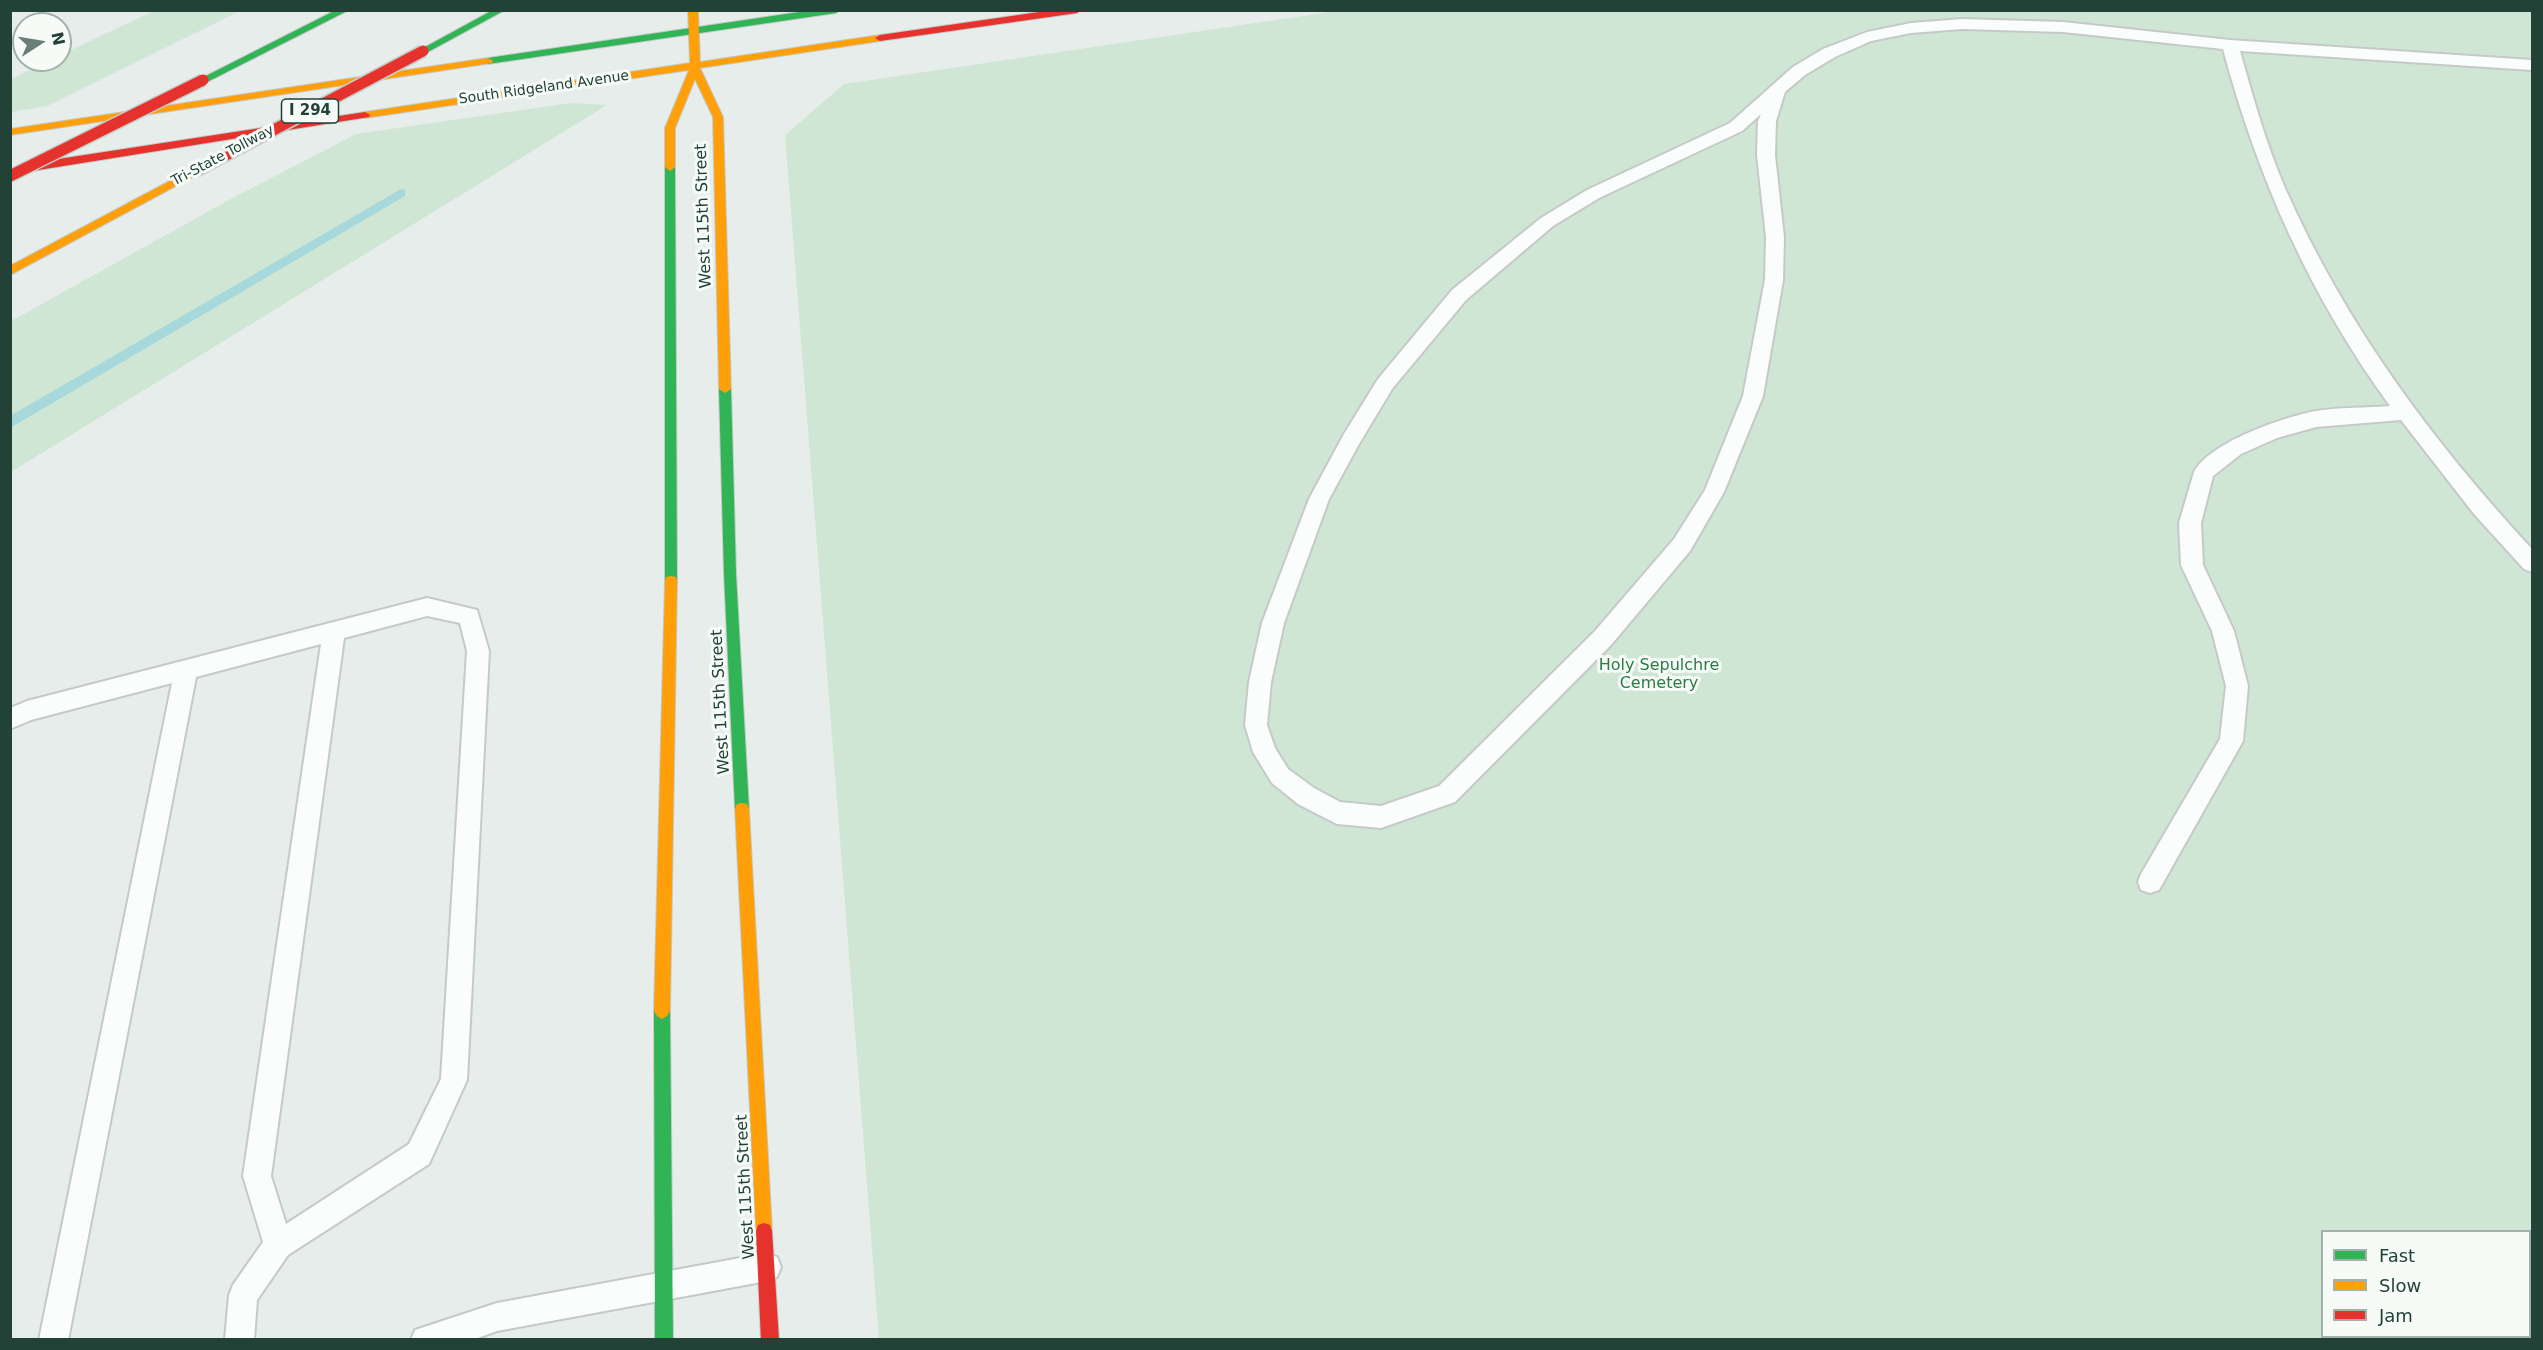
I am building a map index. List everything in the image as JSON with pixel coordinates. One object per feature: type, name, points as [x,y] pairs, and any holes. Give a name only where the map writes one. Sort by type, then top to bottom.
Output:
[{"type":"main road","points":[[10,176],[345,10]]},
{"type":"main road","name":"Tri-State Tollway","points":[[10,271],[501,10]]},
{"type":"main road","name":"West 115th Street","points":[[693,10],[696,67],[718,117],[730,574],[770,1340]]},
{"type":"main road","points":[[10,132],[836,10]]},
{"type":"main road","name":"South Ridgeland Avenue","points":[[10,170],[525,90],[1077,10]]},
{"type":"main road","name":"West 115th Street","points":[[664,1340],[662,991],[672,559],[670,128],[696,67]]},
{"type":"lane","points":[[1777,93],[1767,121],[1766,154],[1775,237],[1774,280],[1753,396],[1714,492],[1682,544],[1603,638],[1447,794],[1381,817],[1337,813],[1306,796],[1280,776],[1264,752],[1256,725],[1260,682],[1273,623],[1319,499],[1385,384],[1459,296],[1507,253],[1547,222],[1593,194],[1736,127],[1777,93],[1799,71],[1829,53],[1867,37],[1911,28],[1962,24],[2009,24],[2132,33],[2230,45],[2532,65]]},
{"type":"lane","points":[[2230,45],[2241,93],[2261,150],[2287,212],[2316,270],[2353,333],[2407,412],[2459,479],[2532,563]]},
{"type":"lane","points":[[2150,882],[2231,741],[2237,686],[2223,631],[2192,565],[2190,523],[2204,472],[2234,448],[2271,432],[2316,419],[2407,412]]},
{"type":"lane","points":[[10,719],[27,711],[427,608],[469,616],[478,651],[454,1080],[419,1154],[278,1245],[243,1295],[239,1340]]},
{"type":"lane","points":[[278,1245],[257,1176],[334,631]]},
{"type":"lane","points":[[52,1340],[186,670]]},
{"type":"lane","points":[[425,1340],[496,1317],[767,1267]]},
{"type":"green space","points":[[154,11],[240,11],[47,106],[11,112],[11,79],[25,72],[72,72],[72,49]]},
{"type":"green space","name":"Holy Sepulchre Cemetery","points":[[1336,11],[2532,11],[2532,1339],[879,1339],[785,135],[844,84]]},
{"type":"green space","points":[[571,103],[607,105],[11,472],[11,321],[227,201],[356,134]]},
{"type":"waterway","points":[[10,423],[401,193]]},
{"type":"traffic: fast","points":[[203,80],[345,10]]},
{"type":"traffic: fast","points":[[423,51],[501,10]]},
{"type":"traffic: fast","points":[[488,61],[836,10]]},
{"type":"traffic: fast","points":[[670,167],[671,581]]},
{"type":"traffic: fast","points":[[725,389],[730,574],[742,809]]},
{"type":"traffic: fast","points":[[662,1011],[664,1340]]},
{"type":"traffic: slow","points":[[693,10],[695,67],[718,117],[725,389]]},
{"type":"traffic: slow","points":[[365,115],[880,38]]},
{"type":"traffic: slow","points":[[10,132],[488,61]]},
{"type":"traffic: slow","points":[[670,167],[670,128],[695,67]]},
{"type":"traffic: slow","points":[[10,271],[196,171]]},
{"type":"traffic: slow","points":[[662,1011],[671,581]]},
{"type":"traffic: slow","points":[[742,809],[764,1231]]},
{"type":"traffic: jam","points":[[880,38],[1077,10]]},
{"type":"traffic: jam","points":[[196,171],[423,51]]},
{"type":"traffic: jam","points":[[10,176],[203,80]]},
{"type":"traffic: jam","points":[[26,168],[365,115]]},
{"type":"traffic: jam","points":[[764,1231],[770,1340]]}]
